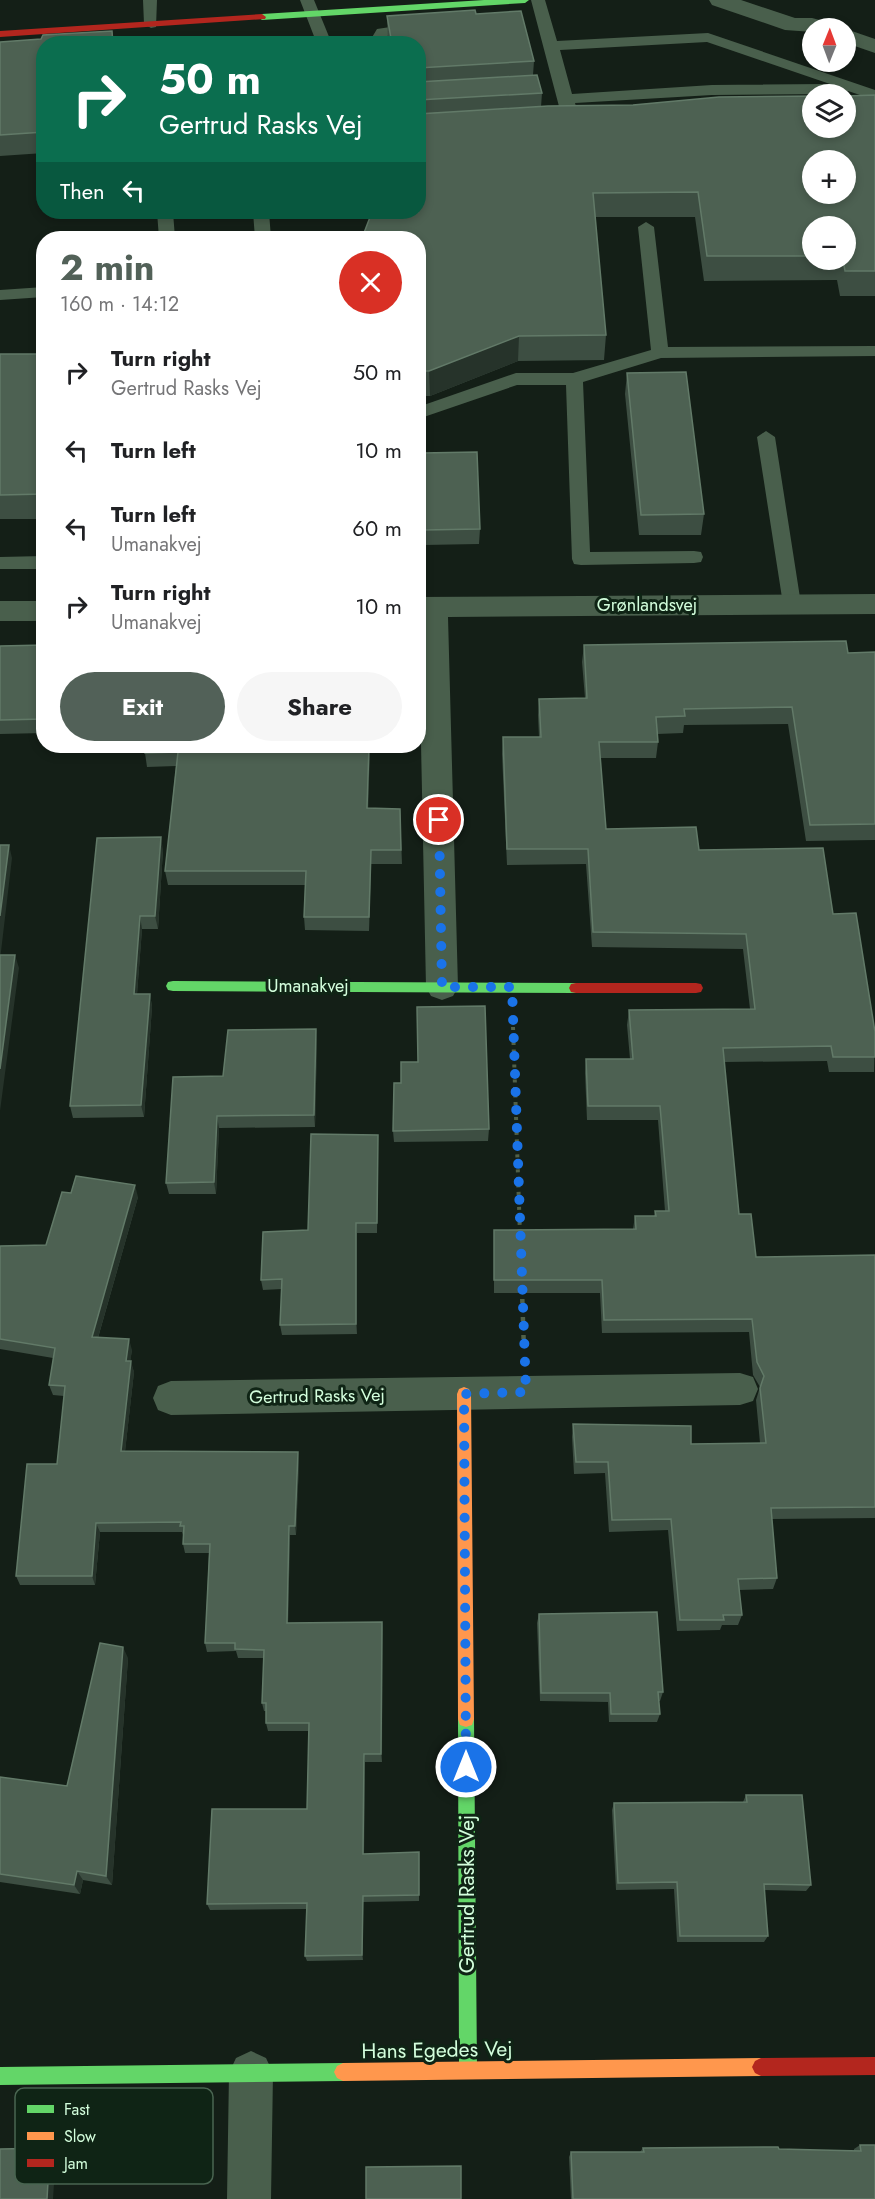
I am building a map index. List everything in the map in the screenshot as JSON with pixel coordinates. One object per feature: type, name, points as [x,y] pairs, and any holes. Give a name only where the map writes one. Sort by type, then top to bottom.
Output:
[{"type":"street","points":[[0,34],[525,0]]},
{"type":"street","points":[[720,0],[793,25],[802,26]]},
{"type":"street","points":[[798,7],[812,18]]},
{"type":"street","points":[[856,39],[875,46]]},
{"type":"street","name":"Grønlandsvej","points":[[426,607],[875,604]]},
{"type":"street","points":[[426,607],[442,987]]},
{"type":"street","points":[[0,611],[36,610]]},
{"type":"street","name":"Umanakvej","points":[[173,986],[696,988]]},
{"type":"street","name":"Gertrud Rasks Vej","points":[[171,1398],[740,1389]]},
{"type":"street","name":"Gertrud Rasks Vej","points":[[464,1394],[468,2070]]},
{"type":"street","name":"Hans Egedes Vej","points":[[0,2076],[875,2066]]},
{"type":"street","points":[[249,2199],[251,2073]]},
{"type":"lane","points":[[307,0],[315,14],[322,36]]},
{"type":"lane","points":[[538,0],[538,20],[552,46],[569,110],[553,120]]},
{"type":"lane","points":[[150,3],[151,24]]},
{"type":"lane","points":[[380,36],[382,32],[432,26]]},
{"type":"lane","points":[[552,46],[708,37],[875,95]]},
{"type":"lane","points":[[547,92],[565,95],[712,90],[857,89]]},
{"type":"lane","points":[[646,227],[660,353]]},
{"type":"lane","points":[[0,295],[36,293]]},
{"type":"lane","points":[[426,410],[516,379],[574,379],[660,353],[875,351]]},
{"type":"lane","points":[[574,379],[581,559],[694,557]]},
{"type":"lane","points":[[765,436],[792,604]]},
{"type":"lane","points":[[0,563],[36,562]]},
{"type":"path","points":[[512,987],[520,1237]]},
{"type":"path","points":[[522,1285],[526,1392]]},
{"type":"building","points":[[475,10],[476,14],[521,11],[534,61],[426,68],[426,36],[391,36],[387,16]]},
{"type":"building","points":[[112,31],[112,36],[42,36]]},
{"type":"building","points":[[36,39],[36,133],[0,135],[0,42]]},
{"type":"building","points":[[537,75],[542,93],[426,100],[426,82]]},
{"type":"building","points":[[875,95],[875,271],[845,271],[856,270],[856,216],[802,216],[802,256],[707,256],[698,192],[593,193],[606,335],[519,336],[426,371],[426,231],[365,231],[369,219],[426,219],[426,114],[548,106],[633,105],[719,97],[802,96],[802,138],[856,138],[856,96]]},
{"type":"building","points":[[0,354],[36,354],[36,494],[0,495]]},
{"type":"building","points":[[686,372],[704,514],[641,515],[627,373]]},
{"type":"building","points":[[477,452],[480,529],[426,530],[426,453]]},
{"type":"building","points":[[846,641],[848,653],[875,652],[875,824],[810,825],[792,707],[684,709],[685,716],[656,717],[658,742],[599,742],[606,829],[696,827],[699,850],[823,848],[833,914],[856,913],[875,1032],[875,1057],[833,1057],[831,1046],[723,1048],[739,1214],[751,1214],[756,1257],[875,1255],[875,1507],[771,1508],[777,1578],[738,1579],[742,1615],[723,1615],[724,1620],[680,1620],[671,1519],[612,1520],[608,1462],[576,1462],[573,1424],[691,1426],[691,1444],[766,1443],[760,1388],[764,1376],[757,1362],[752,1319],[604,1320],[602,1280],[494,1280],[494,1230],[636,1229],[635,1216],[656,1216],[655,1211],[669,1211],[660,1106],[588,1106],[586,1059],[633,1059],[629,1010],[755,1009],[746,934],[593,932],[588,849],[507,849],[503,737],[541,737],[539,699],[587,698],[584,645]]},
{"type":"building","points":[[36,645],[36,719],[0,720],[0,646]]},
{"type":"building","points":[[178,753],[369,753],[367,808],[400,809],[401,850],[371,850],[369,917],[304,917],[306,871],[165,871]]},
{"type":"building","points":[[161,837],[155,916],[140,916],[134,994],[150,994],[141,1105],[70,1106],[97,838]]},
{"type":"building","points":[[0,845],[9,845],[0,916]]},
{"type":"building","points":[[0,955],[15,955],[0,1069]]},
{"type":"building","points":[[485,1006],[489,1129],[393,1131],[394,1083],[401,1083],[401,1062],[418,1062],[417,1007]]},
{"type":"building","points":[[316,1029],[314,1115],[217,1116],[214,1182],[166,1183],[173,1077],[223,1076],[228,1030]]},
{"type":"building","points":[[311,1134],[378,1135],[377,1223],[356,1223],[356,1324],[280,1325],[282,1279],[261,1280],[263,1232],[308,1230]]},
{"type":"building","points":[[76,1176],[135,1185],[92,1337],[129,1339],[126,1361],[131,1361],[121,1451],[298,1452],[295,1526],[289,1526],[287,1623],[382,1622],[381,1754],[364,1754],[363,1854],[419,1852],[419,1895],[363,1896],[362,1955],[305,1956],[307,1903],[207,1904],[212,1809],[307,1809],[309,1723],[266,1723],[266,1703],[262,1703],[264,1650],[235,1649],[235,1643],[205,1643],[210,1544],[183,1544],[184,1526],[180,1526],[181,1522],[96,1523],[92,1576],[16,1576],[27,1464],[57,1464],[65,1386],[49,1385],[55,1348],[0,1339],[0,1246],[46,1245],[62,1192],[71,1193]]},
{"type":"building","points":[[657,1612],[663,1692],[658,1692],[660,1714],[611,1714],[610,1693],[541,1693],[539,1614]]},
{"type":"building","points":[[100,1643],[123,1647],[106,1876],[77,1871],[74,1885],[0,1874],[0,1777],[67,1786]]},
{"type":"building","points":[[746,1795],[802,1795],[811,1885],[764,1884],[768,1936],[680,1936],[677,1882],[618,1883],[614,1803],[747,1802]]},
{"type":"building","points":[[860,2145],[875,2145],[875,2199],[573,2199],[571,2152],[644,2152],[643,2148],[778,2147],[779,2149],[861,2151]]},
{"type":"building","points":[[0,2149],[15,2149],[15,2184],[48,2184],[47,2199],[0,2199]]},
{"type":"building","points":[[461,2166],[461,2199],[366,2199],[366,2167]]},
{"type":"traffic: fast","points":[[262,17],[525,0]]},
{"type":"traffic: fast","points":[[173,986],[576,988]]},
{"type":"traffic: fast","points":[[466,1719],[468,2070]]},
{"type":"traffic: fast","points":[[0,2076],[343,2072]]},
{"type":"traffic: slow","points":[[464,1394],[466,1719]]},
{"type":"traffic: slow","points":[[343,2072],[761,2067]]},
{"type":"traffic: jam","points":[[0,34],[262,17]]},
{"type":"traffic: jam","points":[[576,988],[696,988]]},
{"type":"traffic: jam","points":[[761,2067],[875,2066]]},
{"type":"route","points":[[439,820],[442,987],[512,987],[526,1392],[464,1394],[466,1767]]}]
